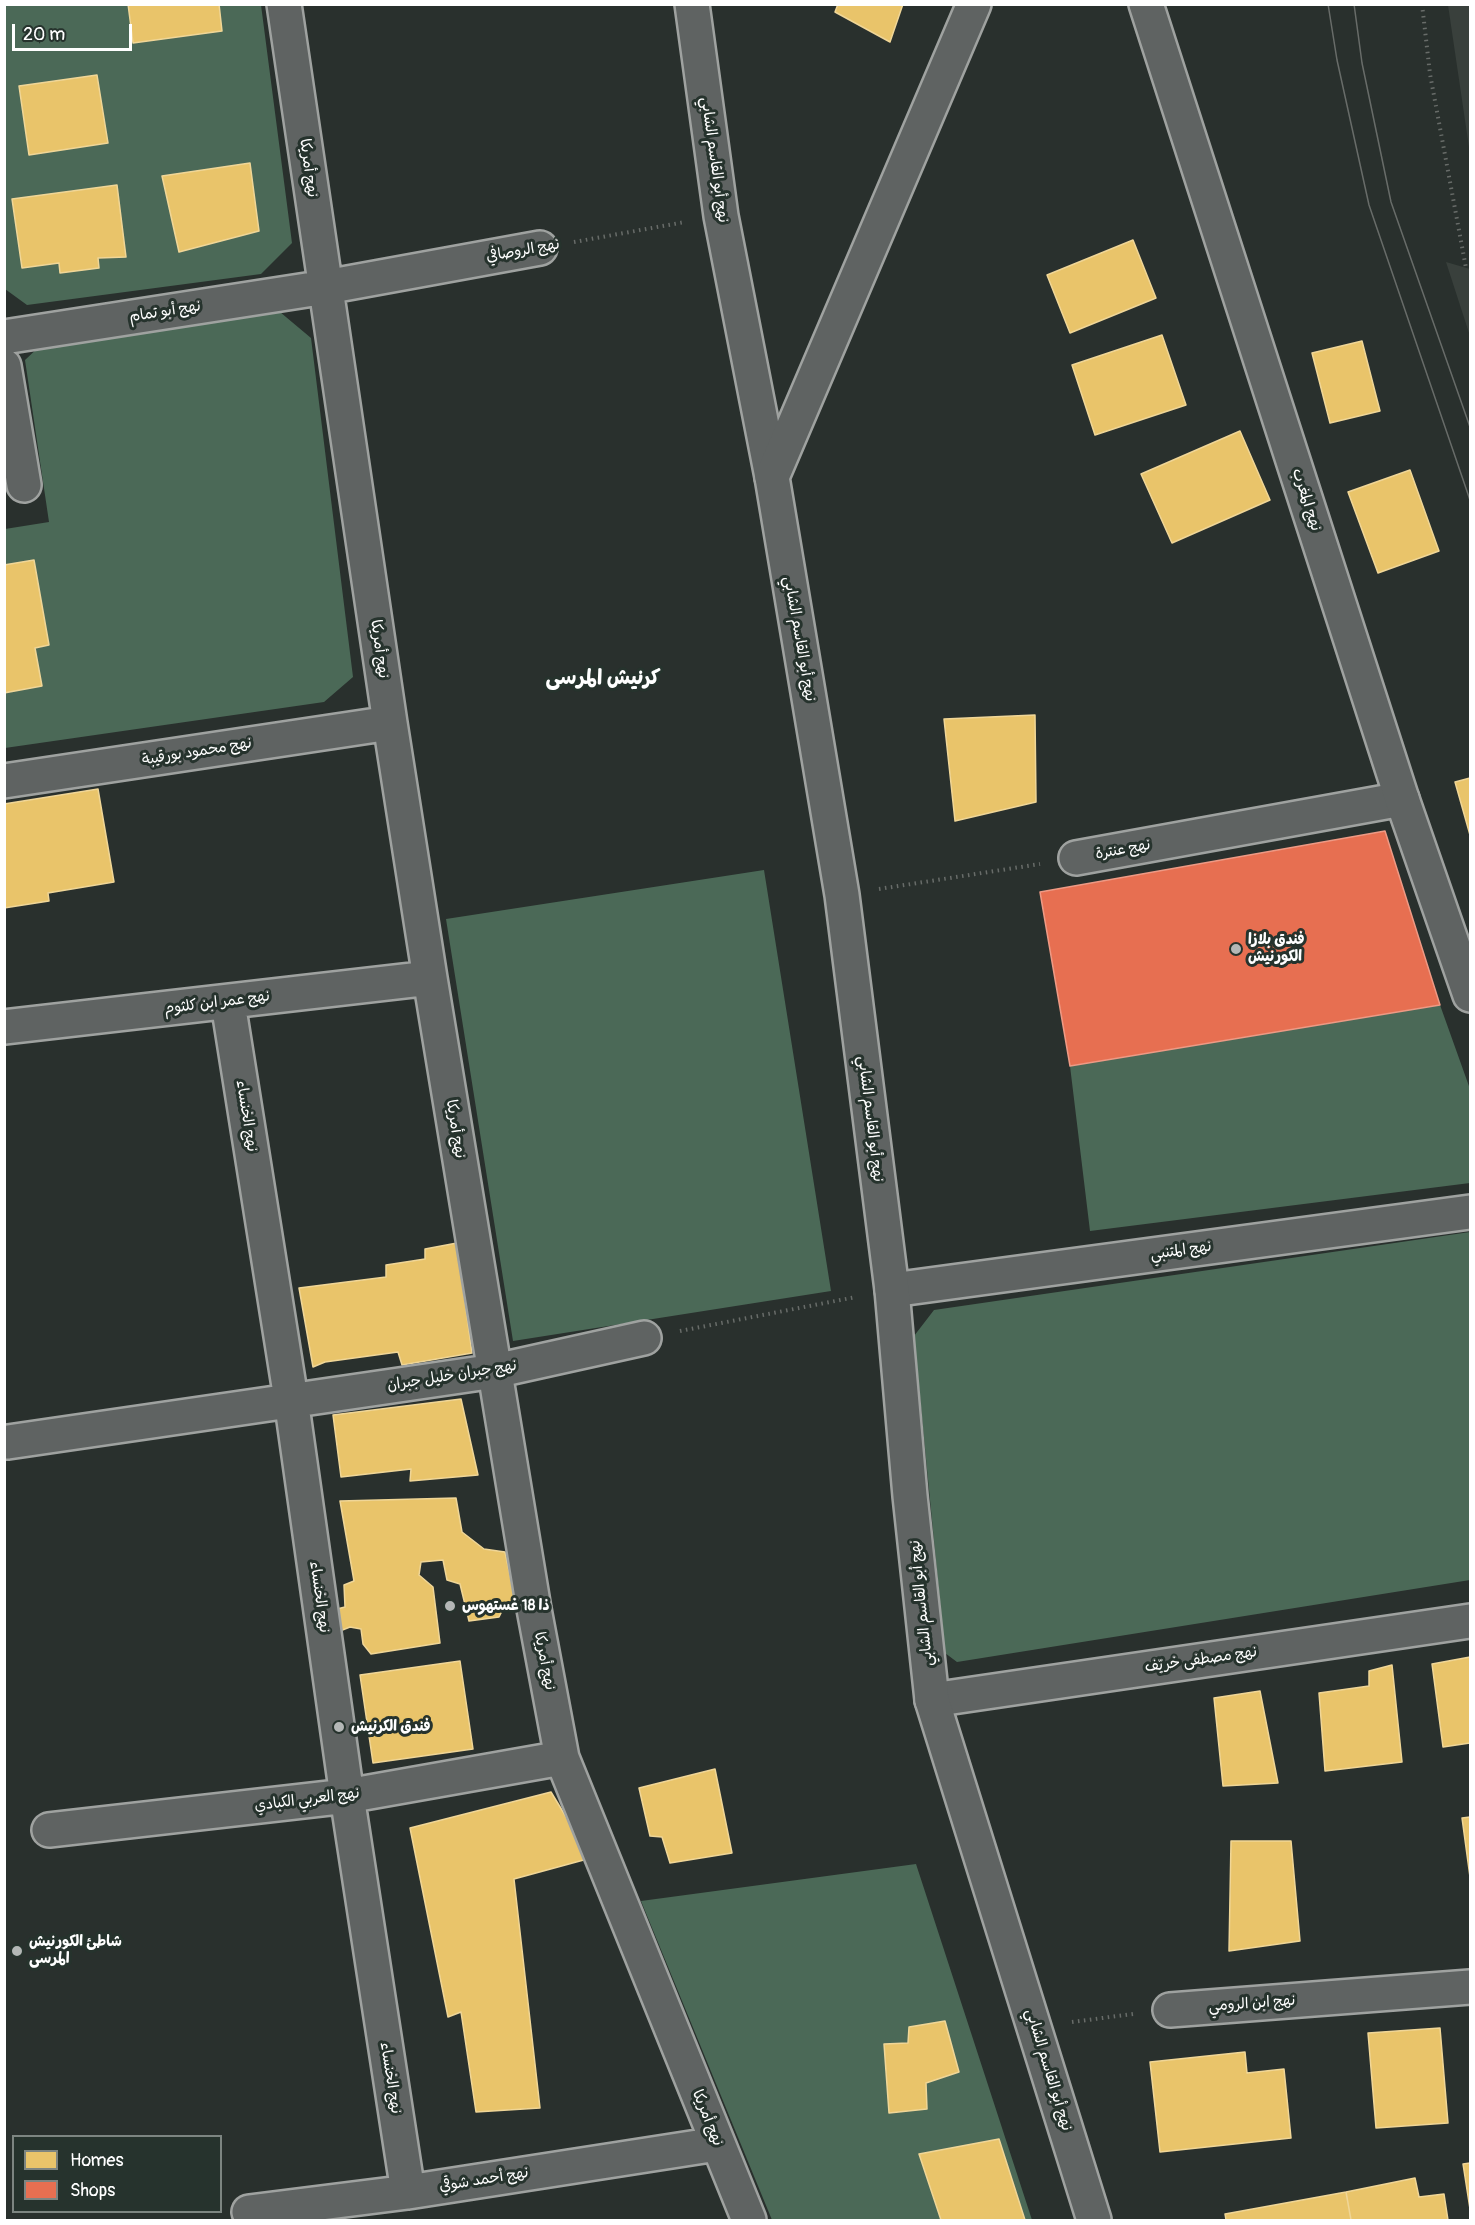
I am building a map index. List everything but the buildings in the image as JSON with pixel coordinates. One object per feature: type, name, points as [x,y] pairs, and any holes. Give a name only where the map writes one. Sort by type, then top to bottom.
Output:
[{"type":"street","name":"نهج أمريكا","points":[[284,4],[430,978],[534,1609],[562,1758],[717,2144],[750,2220]]},
{"type":"street","name":"نهج أبو القاسم الشابي","points":[[692,4],[721,216],[772,477],[842,895],[892,1290],[910,1496],[932,1700],[1094,2220]]},
{"type":"street","points":[[772,477],[974,4]]},
{"type":"street","name":"نهج المغرب","points":[[1146,4],[1402,799],[1470,995]]},
{"type":"street","name":"نهج الروصافي","points":[[326,286],[540,249]]},
{"type":"street","name":"نهج أبو تمام","points":[[4,337],[326,286]]},
{"type":"street","points":[[4,366],[24,485]]},
{"type":"street","name":"نهج محمود بورقيبة","points":[[4,781],[390,723]]},
{"type":"street","name":"نهج عنترة","points":[[1076,858],[1402,799]]},
{"type":"street","name":"نهج عمر ابن كلثوم","points":[[4,1027],[430,978]]},
{"type":"street","name":"نهج الخنساء","points":[[228,1003],[291,1399],[347,1796],[408,2192]]},
{"type":"street","name":"نهج المتنبي","points":[[892,1290],[1470,1212]]},
{"type":"street","name":"نهج جبران خليل جبران","points":[[8,1442],[495,1371],[644,1338]]},
{"type":"street","name":"نهج مصطفى خريّف","points":[[932,1700],[1470,1621]]},
{"type":"street","name":"نهج العربي الكبادي","points":[[49,1830],[347,1796],[562,1758]]},
{"type":"street","name":"نهج ابن الرومي","points":[[1170,2010],[1470,1987]]},
{"type":"street","name":"نهج أحمد شوقي","points":[[249,2212],[408,2192],[717,2144]]},
{"type":"path","points":[[1422,4],[1430,74],[1466,268]]},
{"type":"path","name":"نهج الروصافي","points":[[540,249],[721,216]]},
{"type":"path","name":"نهج عنترة","points":[[842,895],[1076,858]]},
{"type":"path","points":[[644,1338],[892,1290]]},
{"type":"path","points":[[1034,2027],[1170,2010]]},
{"type":"shaded area","points":[[1448,5],[1470,5],[1470,154]]},
{"type":"shaded area","points":[[1446,262],[1470,269],[1470,336]]},
{"type":"green space","points":[[4,5],[261,5],[292,243],[261,274],[27,305],[5,289]]},
{"type":"green space","points":[[280,312],[311,338],[353,677],[324,702],[5,748],[5,529],[49,522],[25,360],[41,345],[162,326]]},
{"type":"green space","points":[[764,870],[831,1291],[513,1341],[446,919]]},
{"type":"green space","points":[[1440,1005],[1470,1089],[1470,1183],[1090,1231],[1070,1066]]},
{"type":"green space","points":[[1470,1232],[1470,1580],[957,1662],[945,1653],[914,1336],[934,1310]]},
{"type":"green space","points":[[916,1864],[1032,2220],[772,2220],[641,1901]]},
{"type":"tram line","points":[[1328,4],[1337,60],[1369,205],[1470,500]]},
{"type":"tram line","points":[[1354,4],[1362,63],[1391,202],[1470,427]]},
{"type":"place","name":"فندق بلازا الكورنيش","points":[[1236,949]]},
{"type":"place","name":"ذا 18 غستهوس","points":[[450,1606]]},
{"type":"place","name":"فندق الكرنيش","points":[[339,1727]]},
{"type":"place","name":"شاطئ الكورنيش المرسى","points":[[17,1951]]},
{"type":"district","name":"كرنيش المرسى","points":[[603,679]]}]
